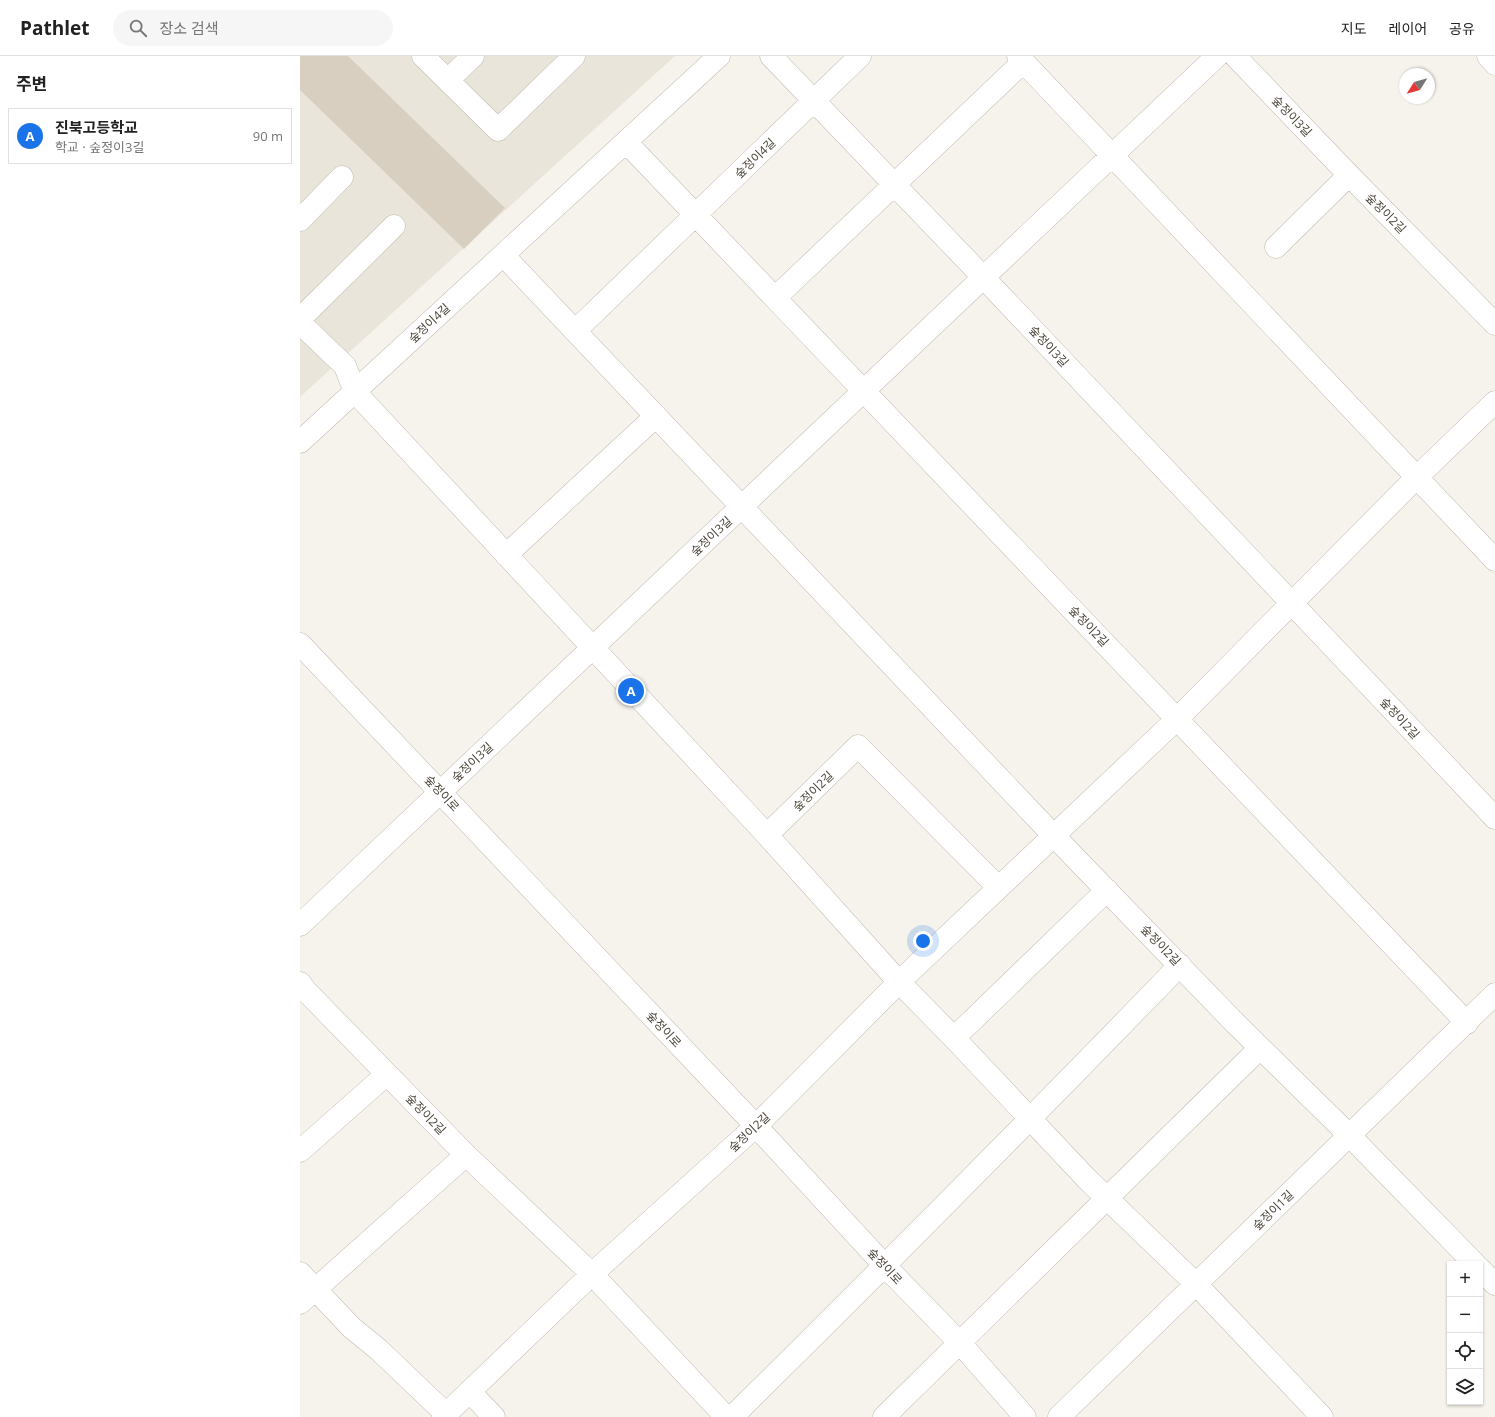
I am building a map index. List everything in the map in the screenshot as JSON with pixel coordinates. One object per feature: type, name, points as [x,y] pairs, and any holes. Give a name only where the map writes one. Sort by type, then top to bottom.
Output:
[{"type":"street","points":[[423,56],[498,130],[574,56]]},
{"type":"street","points":[[448,80],[473,56]]},
{"type":"street","name":"숲정이4길","points":[[300,442],[719,56]]},
{"type":"street","points":[[771,56],[814,101]]},
{"type":"street","name":"숲정이4길","points":[[575,331],[860,56]]},
{"type":"street","name":"숲정이3길","points":[[300,925],[1217,56]]},
{"type":"street","name":"숲정이3길","points":[[1235,56],[1349,176]]},
{"type":"street","points":[[775,298],[894,185],[1021,59],[1495,560]]},
{"type":"street","name":"숲정이3길","points":[[814,101],[1114,415]]},
{"type":"street","points":[[626,142],[864,391]]},
{"type":"street","points":[[1276,247],[1349,176]]},
{"type":"street","name":"숲정이2길","points":[[1349,176],[1495,324]]},
{"type":"street","points":[[300,220],[342,177]]},
{"type":"street","points":[[300,319],[394,226]]},
{"type":"street","points":[[503,255],[575,331]]},
{"type":"street","points":[[300,323],[345,366],[355,392],[767,835],[900,982],[1087,1179],[1196,1284],[1322,1417]]},
{"type":"street","name":"숲정이3길","points":[[575,331],[877,647]]},
{"type":"street","name":"숲정이2길","points":[[864,391],[1466,1023]]},
{"type":"street","name":"숲정이2길","points":[[300,1273],[308,1296],[351,1327],[379,1350],[444,1416],[592,1274],[756,1126],[900,982],[998,887],[1177,719],[1417,477],[1495,402]]},
{"type":"street","name":"숲정이2길","points":[[1114,415],[1493,816]]},
{"type":"street","points":[[506,555],[656,416]]},
{"type":"street","name":"숲정이로","points":[[300,644],[756,1126],[885,1266],[960,1343],[1025,1417]]},
{"type":"street","name":"숲정이2길","points":[[877,647],[1053,835],[1260,1048]]},
{"type":"street","name":"숲정이2길","points":[[767,835],[858,746],[998,887]]},
{"type":"street","points":[[954,1038],[1108,890]]},
{"type":"street","points":[[732,1417],[885,1266],[1180,965]]},
{"type":"street","name":"숲정이2길","points":[[302,989],[466,1155],[592,1274],[726,1417]]},
{"type":"street","name":"숲정이1길","points":[[1059,1417],[1495,994]]},
{"type":"street","points":[[884,1417],[1260,1048],[1349,1135],[1472,1261]]},
{"type":"street","points":[[300,1151],[387,1074]]},
{"type":"street","points":[[308,1296],[466,1155]]},
{"type":"street","points":[[1483,1272],[1495,1284]]},
{"type":"street","points":[[470,1392],[494,1417]]},
{"type":"shaded area","points":[[300,56],[675,56],[300,397]]},
{"type":"building","points":[[301,56],[348,56],[505,208],[464,249],[300,90]]},
{"type":"place","name":"진북고등학교","points":[[631,691]]}]
